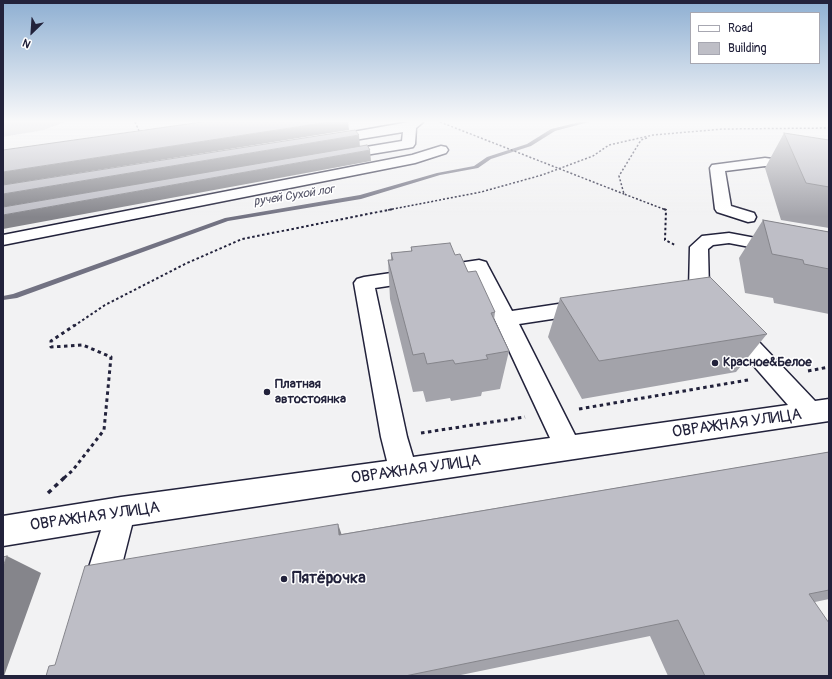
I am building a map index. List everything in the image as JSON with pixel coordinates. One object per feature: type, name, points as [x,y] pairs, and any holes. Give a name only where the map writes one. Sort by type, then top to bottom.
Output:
[{"type":"street","points":[[323,158],[349,154]]},
{"type":"street","points":[[3,240],[415,159],[430,154]]},
{"type":"street","points":[[748,217],[723,209],[717,168],[765,162],[829,170]]},
{"type":"street","points":[[755,243],[729,238],[708,240],[699,247],[699,290],[776,376],[819,412]]},
{"type":"street","points":[[404,472],[394,437],[364,283],[479,266],[568,448]]},
{"type":"street","points":[[676,294],[699,290]]},
{"type":"street","points":[[506,319],[606,304]]},
{"type":"street","name":"ОВРАЖНАЯ УЛИЦА","points":[[3,531],[121,512],[819,412]]},
{"type":"street","points":[[91,616],[121,512]]},
{"type":"path","points":[[521,154],[666,210],[665,240],[699,257]]},
{"type":"path","points":[[45,495],[73,470],[104,430],[111,357],[83,345],[51,347],[51,341],[105,305],[187,263],[242,239],[481,192],[542,175],[596,154]]},
{"type":"path","points":[[624,194],[619,176],[633,154]]},
{"type":"path","points":[[394,437],[551,413],[829,367]]},
{"type":"building","points":[[3,154],[122,154],[3,172]]},
{"type":"building","points":[[203,154],[246,154],[3,194],[3,185]]},
{"type":"building","points":[[316,154],[349,154],[3,215],[3,207]]},
{"type":"building","points":[[793,154],[829,154],[829,187],[806,183]]},
{"type":"building","points":[[763,220],[829,232],[829,269],[804,264],[803,260],[772,254]]},
{"type":"building","points":[[450,243],[455,255],[460,254],[468,272],[476,271],[495,312],[491,313],[509,351],[486,355],[488,359],[455,364],[453,360],[427,364],[424,353],[413,355],[388,260],[393,260],[391,253],[412,251],[411,247]]},
{"type":"building","points":[[710,277],[767,334],[599,361],[560,298]]},
{"type":"building","points":[[829,452],[829,590],[809,594],[829,623],[829,676],[705,676],[678,620],[405,676],[46,676],[49,666],[55,665],[85,566],[338,524],[339,535]]},
{"type":"building","points":[[7,556],[3,567],[3,557]]},
{"type":"waterway","name":"ручей Сухой лог","points":[[3,298],[14,296],[227,219],[361,197],[439,174],[476,167],[489,158],[502,154]]},
{"type":"place","name":"Красное&Белое","points":[[715,363]]},
{"type":"place","name":"Платная автостоянка","points":[[267,392]]},
{"type":"place","name":"Пятёрочка","points":[[284,579]]}]
